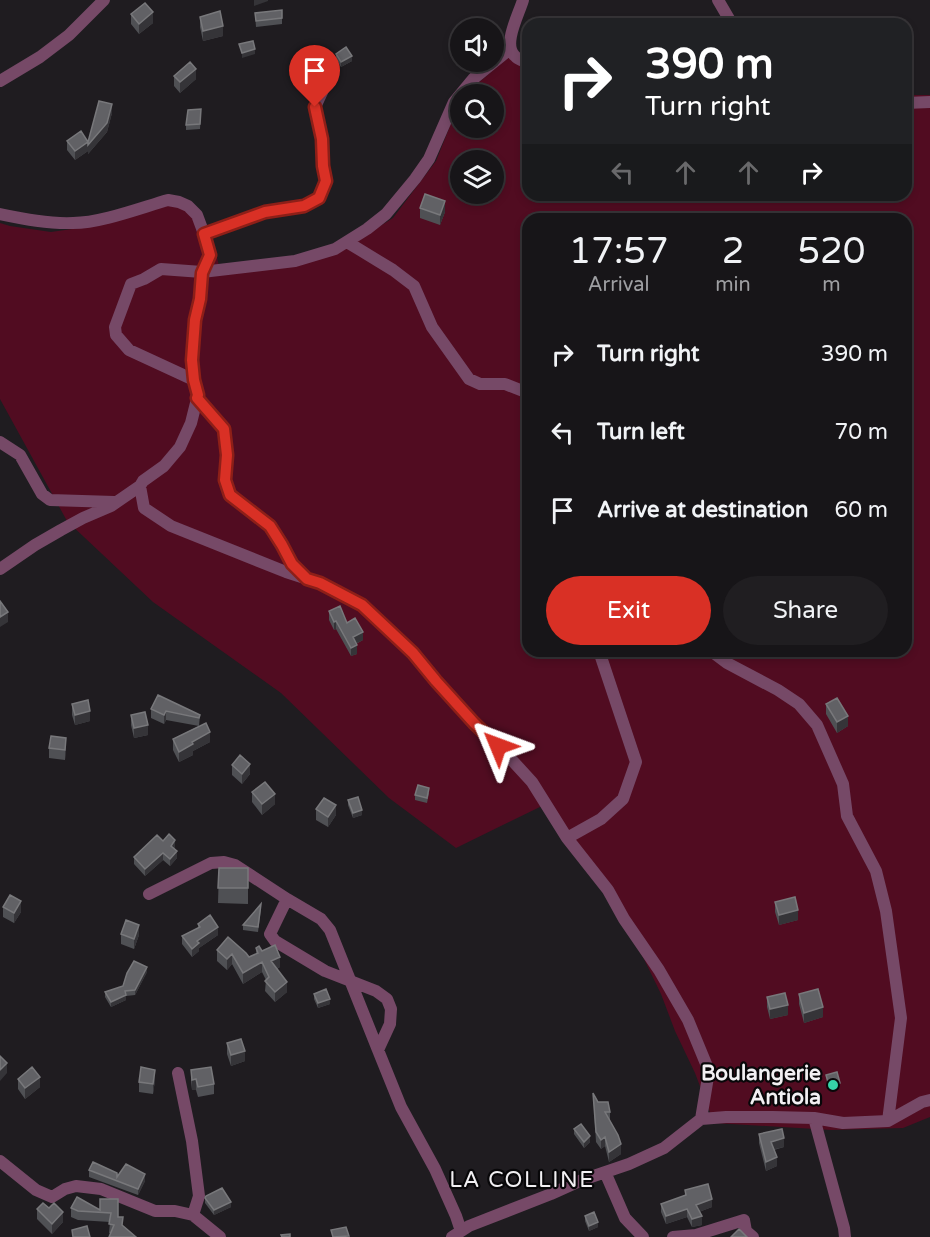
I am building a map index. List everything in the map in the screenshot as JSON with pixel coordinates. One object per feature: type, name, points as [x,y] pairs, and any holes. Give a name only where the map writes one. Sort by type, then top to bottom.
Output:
[{"type":"street","points":[[0,81],[40,57],[69,35],[104,0]]},
{"type":"street","points":[[522,60],[513,55],[509,41],[523,0]]},
{"type":"street","points":[[718,0],[728,18]]},
{"type":"street","points":[[194,380],[129,350],[116,335],[115,327],[131,284],[161,269],[202,273],[295,261],[335,249],[347,242],[386,214],[429,159],[454,102],[473,79],[510,49]]},
{"type":"street","points":[[204,234],[265,212],[304,206],[319,198],[326,181],[322,139],[315,107],[329,83],[327,74]]},
{"type":"street","points":[[912,103],[930,102]]},
{"type":"street","points":[[0,214],[75,223],[97,220],[168,200],[179,201],[197,215],[210,255],[202,273],[193,341],[192,360],[198,395],[191,423],[180,447],[164,466],[143,481],[140,486],[116,502],[35,545],[0,569]]},
{"type":"street","points":[[347,242],[393,270],[414,286],[432,327],[469,379],[480,384],[505,384],[522,391]]},
{"type":"street","points":[[0,442],[20,455],[42,494],[50,500],[116,502]]},
{"type":"street","points":[[140,486],[144,508],[171,526],[320,583],[362,605],[413,653],[474,723],[532,782],[567,838],[608,890],[624,919],[660,970],[688,1020],[709,1071],[701,1119]]},
{"type":"street","points":[[567,838],[601,819],[623,799],[636,762],[601,657]]},
{"type":"street","points":[[719,657],[799,704],[817,725],[843,784],[847,816],[876,871],[886,911],[901,1018],[888,1121]]},
{"type":"street","points":[[149,894],[211,863],[224,862],[235,865],[326,924],[400,1107],[435,1169],[456,1216],[456,1234]]},
{"type":"street","points":[[287,899],[270,934],[275,941],[325,971],[376,991],[387,999],[391,1009],[390,1024],[378,1050]]},
{"type":"street","points":[[178,1073],[192,1141],[199,1196],[193,1215]]},
{"type":"street","points":[[456,1234],[469,1226],[582,1180],[629,1164],[664,1148],[701,1119],[814,1118],[843,1123],[888,1121],[930,1100]]},
{"type":"street","points":[[814,1118],[845,1237]]},
{"type":"street","points":[[0,1161],[36,1190],[52,1197],[65,1189],[76,1186],[101,1189],[155,1211],[175,1211],[193,1215],[220,1237]]},
{"type":"street","points":[[605,1172],[626,1218],[643,1237]]},
{"type":"street","points":[[673,1237],[696,1235],[744,1220],[746,1231],[753,1237]]},
{"type":"lane","points":[[197,398],[224,429],[227,455],[225,480],[230,495],[270,526],[292,564],[307,579]]},
{"type":"shaded area","points":[[516,51],[522,54],[522,201],[912,201],[912,95],[930,95],[930,1117],[903,1128],[831,1130],[714,1123],[695,1073],[644,959],[611,903],[544,805],[456,848],[389,798],[281,693],[153,602],[67,521],[0,399],[0,223],[51,232],[79,228],[169,205],[185,208],[210,231],[221,273],[343,249],[393,218],[436,161],[450,126],[450,138],[504,138],[504,84],[477,84],[491,72],[504,72],[504,61]]},
{"type":"building","points":[[145,3],[153,12],[139,24],[131,14]]},
{"type":"building","points":[[282,10],[282,18],[256,21],[255,13]]},
{"type":"building","points":[[220,11],[223,26],[203,31],[200,17]]},
{"type":"building","points":[[253,41],[255,49],[242,53],[239,44]]},
{"type":"building","points":[[346,47],[352,56],[341,62],[336,54]]},
{"type":"building","points":[[190,62],[196,69],[180,82],[174,76]]},
{"type":"building","points":[[99,101],[112,104],[107,123],[88,145]]},
{"type":"building","points":[[201,109],[200,124],[186,125],[188,110]]},
{"type":"building","points":[[81,131],[88,142],[75,151],[67,141]]},
{"type":"building","points":[[425,194],[445,201],[440,215],[420,208]]},
{"type":"building","points":[[0,601],[8,612],[0,617]]},
{"type":"building","points":[[340,606],[347,623],[355,618],[363,632],[353,637],[357,645],[351,648],[329,611]]},
{"type":"building","points":[[158,695],[200,715],[199,718],[166,711],[164,715],[151,709]]},
{"type":"building","points":[[837,698],[848,716],[837,722],[826,704]]},
{"type":"building","points":[[88,700],[90,711],[75,715],[72,704]]},
{"type":"building","points":[[145,712],[148,725],[134,728],[131,715]]},
{"type":"building","points":[[206,723],[210,732],[179,752],[173,739]]},
{"type":"building","points":[[51,736],[66,738],[65,750],[49,748]]},
{"type":"building","points":[[240,755],[250,764],[242,774],[232,765]]},
{"type":"building","points":[[265,782],[275,794],[262,804],[252,792]]},
{"type":"building","points":[[418,785],[429,788],[427,798],[415,795]]},
{"type":"building","points":[[358,797],[362,810],[353,813],[348,800]]},
{"type":"building","points":[[324,798],[336,805],[328,817],[316,809]]},
{"type":"building","points":[[169,834],[175,840],[171,846],[177,851],[170,859],[163,853],[145,869],[134,857],[157,835],[163,841]]},
{"type":"building","points":[[219,868],[248,868],[248,888],[218,888]]},
{"type":"building","points":[[10,895],[21,901],[14,913],[3,907]]},
{"type":"building","points":[[795,897],[798,910],[779,915],[775,902]]},
{"type":"building","points":[[261,904],[258,927],[243,925]]},
{"type":"building","points":[[210,915],[218,927],[197,941],[199,943],[192,949],[182,936],[200,927],[198,924]]},
{"type":"building","points":[[126,920],[139,925],[134,939],[121,934]]},
{"type":"building","points":[[228,937],[249,957],[258,953],[256,948],[259,946],[262,951],[275,945],[280,957],[271,961],[287,982],[275,992],[265,981],[269,977],[262,962],[243,973],[232,954],[227,959],[217,950]]},
{"type":"building","points":[[134,961],[147,967],[135,990],[125,991],[126,995],[111,1002],[105,992],[123,986]]},
{"type":"building","points":[[326,989],[330,999],[318,1003],[314,994]]},
{"type":"building","points":[[818,989],[823,1007],[804,1013],[799,994]]},
{"type":"building","points":[[785,993],[788,1005],[770,1009],[767,997]]},
{"type":"building","points":[[241,1039],[245,1051],[231,1055],[227,1043]]},
{"type":"building","points":[[0,1056],[7,1063],[0,1070]]},
{"type":"building","points":[[32,1067],[40,1077],[25,1088],[18,1079]]},
{"type":"building","points":[[141,1067],[155,1070],[153,1084],[139,1082]]},
{"type":"building","points":[[211,1067],[214,1084],[198,1087],[196,1079],[192,1080],[191,1070]]},
{"type":"building","points":[[837,1072],[840,1083],[829,1086],[826,1075]]},
{"type":"building","points":[[593,1093],[598,1102],[608,1102],[610,1112],[605,1112],[621,1144],[609,1152],[605,1137],[601,1140],[596,1132]]},
{"type":"building","points":[[581,1124],[590,1136],[584,1142],[574,1129]]},
{"type":"building","points":[[782,1129],[784,1138],[771,1142],[777,1157],[766,1162],[759,1134]]},
{"type":"building","points":[[93,1162],[117,1173],[117,1177],[126,1164],[145,1174],[138,1189],[89,1170]]},
{"type":"building","points":[[708,1184],[712,1199],[696,1205],[702,1216],[692,1219],[687,1209],[666,1216],[661,1204],[686,1195],[685,1190]]},
{"type":"building","points":[[222,1188],[231,1202],[214,1210],[205,1198]]},
{"type":"building","points":[[77,1197],[100,1210],[100,1199],[118,1199],[118,1217],[123,1217],[122,1225],[136,1237],[109,1237],[114,1225],[109,1224],[111,1213],[78,1211],[71,1208]]},
{"type":"building","points":[[43,1203],[49,1208],[54,1203],[63,1212],[52,1224],[37,1209]]},
{"type":"building","points":[[594,1212],[598,1222],[589,1226],[585,1216]]},
{"type":"building","points":[[87,1226],[90,1237],[73,1237],[72,1230]]},
{"type":"building","points":[[346,1227],[349,1236],[333,1237],[331,1230]]},
{"type":"building","points":[[739,1229],[747,1237],[731,1237]]},
{"type":"place","name":"Boulangerie Antiola","points":[[833,1085]]},
{"type":"district","name":"LA COLLINE","points":[[522,1179]]},
{"type":"route","points":[[315,107],[322,139],[326,181],[319,198],[304,206],[265,212],[204,234],[210,255],[202,273],[193,341],[192,360],[197,398],[224,429],[227,455],[225,480],[230,495],[270,526],[292,564],[307,579],[320,583],[362,605],[413,653],[474,723],[498,746]]}]
